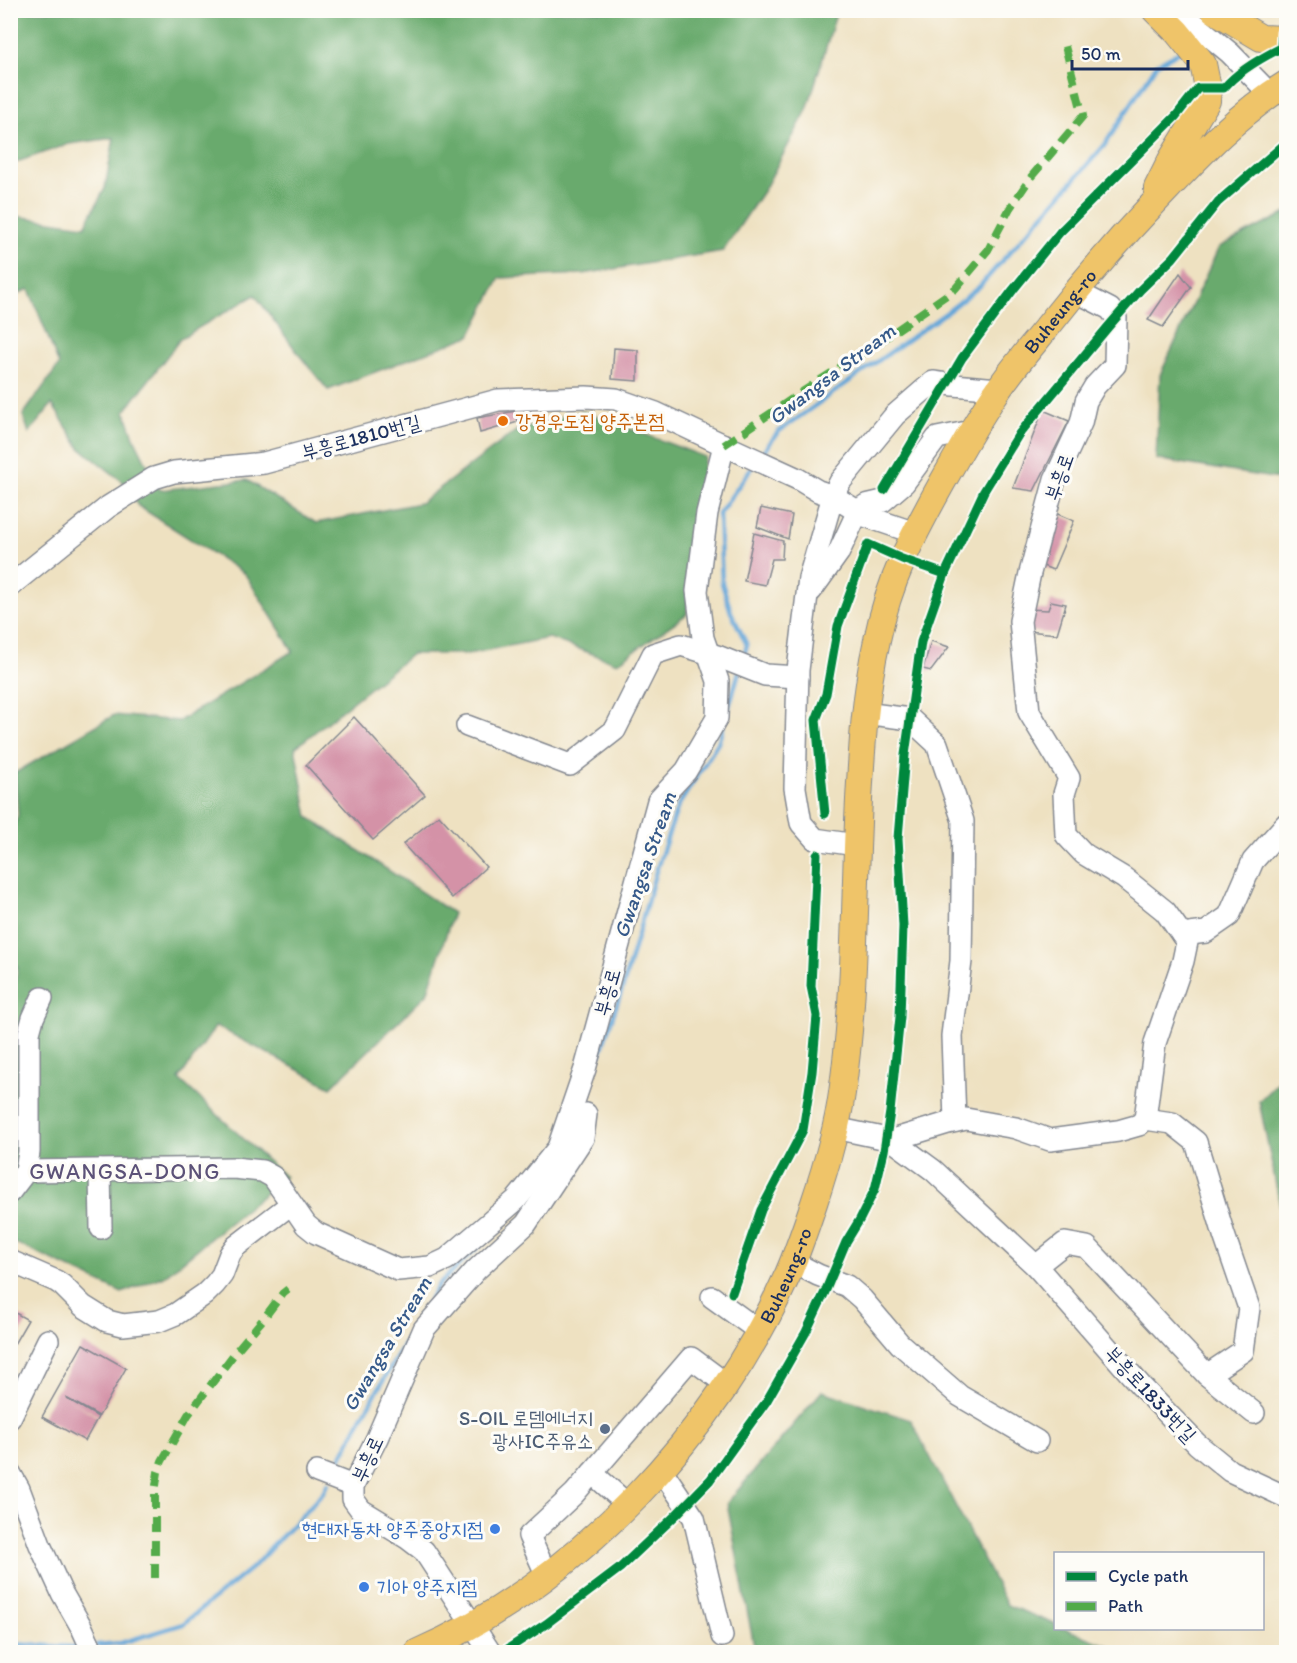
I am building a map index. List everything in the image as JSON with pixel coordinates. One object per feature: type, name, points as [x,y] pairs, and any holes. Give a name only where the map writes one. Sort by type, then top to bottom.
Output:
[{"type":"main road","points":[[1144,213],[1171,160],[1207,101],[1208,88],[1203,64],[1180,19],[1155,10]]},
{"type":"main road","points":[[1214,10],[1261,38],[1287,39]]},
{"type":"main road","name":"Buheung-ro","points":[[915,532],[998,389],[1075,291],[1176,179],[1235,123],[1278,89]]},
{"type":"main road","points":[[864,713],[877,637],[886,604],[892,583],[915,532]]},
{"type":"main road","name":"Buheung-ro","points":[[418,1653],[447,1640],[516,1599],[591,1540],[628,1505],[712,1407],[759,1331],[788,1275],[821,1182],[842,1095],[855,916],[856,844],[864,713]]},
{"type":"street","points":[[1180,19],[1278,89]]},
{"type":"street","name":"부흥로","points":[[1075,291],[1110,309],[1116,317],[1115,365],[1095,386],[1086,401],[1081,423],[1055,479],[1030,573],[1020,621],[1029,712],[1069,778],[1064,794],[1066,835],[1084,854],[1124,878],[1165,911],[1182,935]]},
{"type":"street","points":[[856,844],[815,838],[801,823],[795,788],[798,677],[809,578],[833,496],[840,482],[896,416],[933,382],[998,389]]},
{"type":"street","name":"부흥로1810번길","points":[[10,586],[108,507],[154,478],[174,472],[264,463],[498,400],[586,397],[616,399],[656,413],[798,479],[818,491],[833,496]]},
{"type":"street","points":[[807,596],[839,552],[858,511],[883,501],[904,483],[937,438],[972,431]]},
{"type":"street","name":"부흥로","points":[[490,1653],[424,1551],[361,1510],[352,1499],[353,1486],[377,1438],[424,1329],[465,1261],[558,1148],[585,1069],[658,801],[686,771],[717,718],[718,681],[712,654],[703,638],[697,591],[707,513],[730,448]]},
{"type":"street","points":[[833,496],[865,516],[915,532]]},
{"type":"street","points":[[467,726],[570,765],[615,730],[652,654],[681,645],[712,654],[765,675],[798,677]]},
{"type":"street","points":[[864,713],[910,719],[937,744],[963,821],[961,961],[952,1036],[951,1122]]},
{"type":"street","points":[[900,1137],[966,1119],[1016,1128],[1050,1140],[1118,1131],[1139,1125],[1144,1119],[1155,1043],[1183,961],[1187,942],[1182,935],[1206,932],[1229,916],[1253,861],[1285,828]]},
{"type":"street","points":[[10,1192],[26,1171],[29,1152],[29,1033],[42,998]]},
{"type":"street","points":[[26,1171],[234,1168],[262,1171],[273,1177],[306,1225],[316,1233],[398,1270],[430,1267],[447,1259],[465,1261],[526,1224],[583,1138],[586,1114]]},
{"type":"street","points":[[1144,1119],[1172,1123],[1196,1142],[1249,1308],[1243,1351],[1208,1375]]},
{"type":"street","name":"부흥로1833번길","points":[[835,1128],[900,1137],[1036,1266],[1141,1386],[1197,1444],[1230,1471],[1287,1497]]},
{"type":"street","points":[[100,1170],[101,1228]]},
{"type":"street","points":[[10,1261],[62,1285],[83,1306],[107,1321],[123,1325],[159,1321],[176,1314],[205,1294],[222,1275],[235,1247],[291,1204]]},
{"type":"street","points":[[1036,1266],[1065,1243],[1087,1247],[1208,1375],[1254,1413]]},
{"type":"street","points":[[793,1262],[847,1286],[862,1299],[900,1344],[960,1396],[1037,1441]]},
{"type":"street","points":[[712,1297],[759,1331]]},
{"type":"street","points":[[10,1418],[48,1340]]},
{"type":"street","points":[[547,1576],[529,1536],[574,1494],[691,1358],[726,1384]]},
{"type":"street","points":[[661,1469],[694,1518],[722,1636]]},
{"type":"street","points":[[10,1473],[19,1489],[40,1545],[62,1593],[93,1653]]},
{"type":"street","points":[[319,1473],[353,1486]]},
{"type":"street","points":[[592,1473],[628,1505]]},
{"type":"green space","points":[[11,11],[837,11],[807,110],[764,190],[723,251],[583,274],[500,278],[470,336],[328,390],[255,295],[181,338],[125,411],[135,440],[160,490],[247,480],[316,523],[420,503],[516,431],[583,411],[705,457],[690,548],[687,614],[617,663],[549,638],[468,654],[412,654],[295,748],[308,817],[453,913],[427,994],[331,1087],[216,1026],[179,1079],[285,1177],[166,1275],[122,1293],[11,1241],[10,1009],[18,967],[10,967],[11,834],[18,815],[15,773],[114,715],[179,721],[293,651],[245,574],[138,506],[123,482],[80,448],[52,404],[29,433],[23,415],[59,365],[29,289],[11,297],[11,219],[16,216],[85,226],[105,188],[114,138],[69,144],[11,164]]},
{"type":"green space","points":[[1286,213],[1286,482],[1156,459],[1160,375],[1219,247]]},
{"type":"green space","points":[[1286,1074],[1286,1235],[1259,1101]]},
{"type":"green space","points":[[822,1391],[911,1420],[1007,1605],[1054,1624],[1054,1630],[1069,1630],[1124,1652],[755,1652],[727,1503]]},
{"type":"building","points":[[1180,273],[1191,287],[1163,327],[1148,320]]},
{"type":"building","points":[[614,348],[638,350],[638,381],[612,379]]},
{"type":"building","points":[[1043,410],[1069,421],[1034,491],[1013,488]]},
{"type":"building","points":[[516,411],[518,422],[480,433],[477,418]]},
{"type":"building","points":[[761,508],[792,515],[788,539],[757,527]]},
{"type":"building","points":[[1053,512],[1074,521],[1053,570],[1038,564]]},
{"type":"building","points":[[754,533],[783,541],[782,559],[772,559],[765,585],[744,581]]},
{"type":"building","points":[[1051,601],[1066,604],[1057,634],[1028,631],[1028,609],[1048,610]]},
{"type":"building","points":[[931,641],[949,647],[931,671],[923,669]]},
{"type":"building","points":[[354,717],[425,795],[373,840],[306,765]]},
{"type":"building","points":[[439,815],[486,867],[452,898],[403,844]]},
{"type":"building","points":[[10,1310],[28,1320],[10,1351]]},
{"type":"building","points":[[83,1344],[126,1368],[99,1416],[66,1398],[98,1417],[85,1441],[42,1417]]},
{"type":"waterway","name":"Gwangsa Stream","points":[[1242,16],[1252,10]]},
{"type":"waterway","name":"Gwangsa Stream","points":[[761,455],[778,432],[979,287],[1104,146],[1157,64],[1182,50]]},
{"type":"waterway","name":"Gwangsa Stream","points":[[742,661],[747,645],[731,612],[722,583],[719,514],[754,464]]},
{"type":"waterway","name":"Gwangsa Stream","points":[[727,713],[739,672]]},
{"type":"waterway","name":"Gwangsa Stream","points":[[600,1054],[678,806],[718,743],[723,727]]},
{"type":"waterway","name":"Gwangsa Stream","points":[[333,1473],[361,1419],[439,1284],[480,1245]]},
{"type":"waterway","name":"Gwangsa Stream","points":[[97,1645],[121,1643],[183,1624],[255,1565],[322,1494],[328,1483]]},
{"type":"waterway","name":"Gwangsa Stream","points":[[10,1644],[83,1646]]},
{"type":"marked path","points":[[724,445],[955,289],[988,250],[1010,208],[1031,177],[1083,116],[1065,46]]},
{"type":"marked path","points":[[155,1578],[155,1492],[162,1461],[188,1415],[237,1350],[288,1289]]},
{"type":"cycle path","points":[[884,490],[962,358],[1060,232],[1176,116],[1198,88],[1224,88],[1243,71],[1281,48],[1282,32]]},
{"type":"cycle path","points":[[503,1652],[546,1624],[620,1568],[710,1480],[766,1402],[806,1332],[846,1242],[875,1189],[884,1151],[900,1017],[903,926],[898,838],[905,755],[921,642],[945,574],[984,491],[1019,434],[1140,290],[1173,258],[1218,202],[1286,143]]},
{"type":"cycle path","points":[[825,814],[816,720],[826,694],[838,626],[868,544],[945,574]]},
{"type":"cycle path","points":[[732,1293],[761,1210],[803,1130],[812,1072],[817,1016],[811,986],[817,854]]},
{"type":"place","name":"강경우도집 양주본점","points":[[503,421]]},
{"type":"place","name":"S-OIL 로뎀에너지 광사IC주유소","points":[[605,1429]]},
{"type":"place","name":"현대자동차 양주중앙지점","points":[[495,1529]]},
{"type":"place","name":"기아 양주지점","points":[[364,1587]]},
{"type":"district","name":"GWANGSA-DONG","points":[[125,1171]]}]
